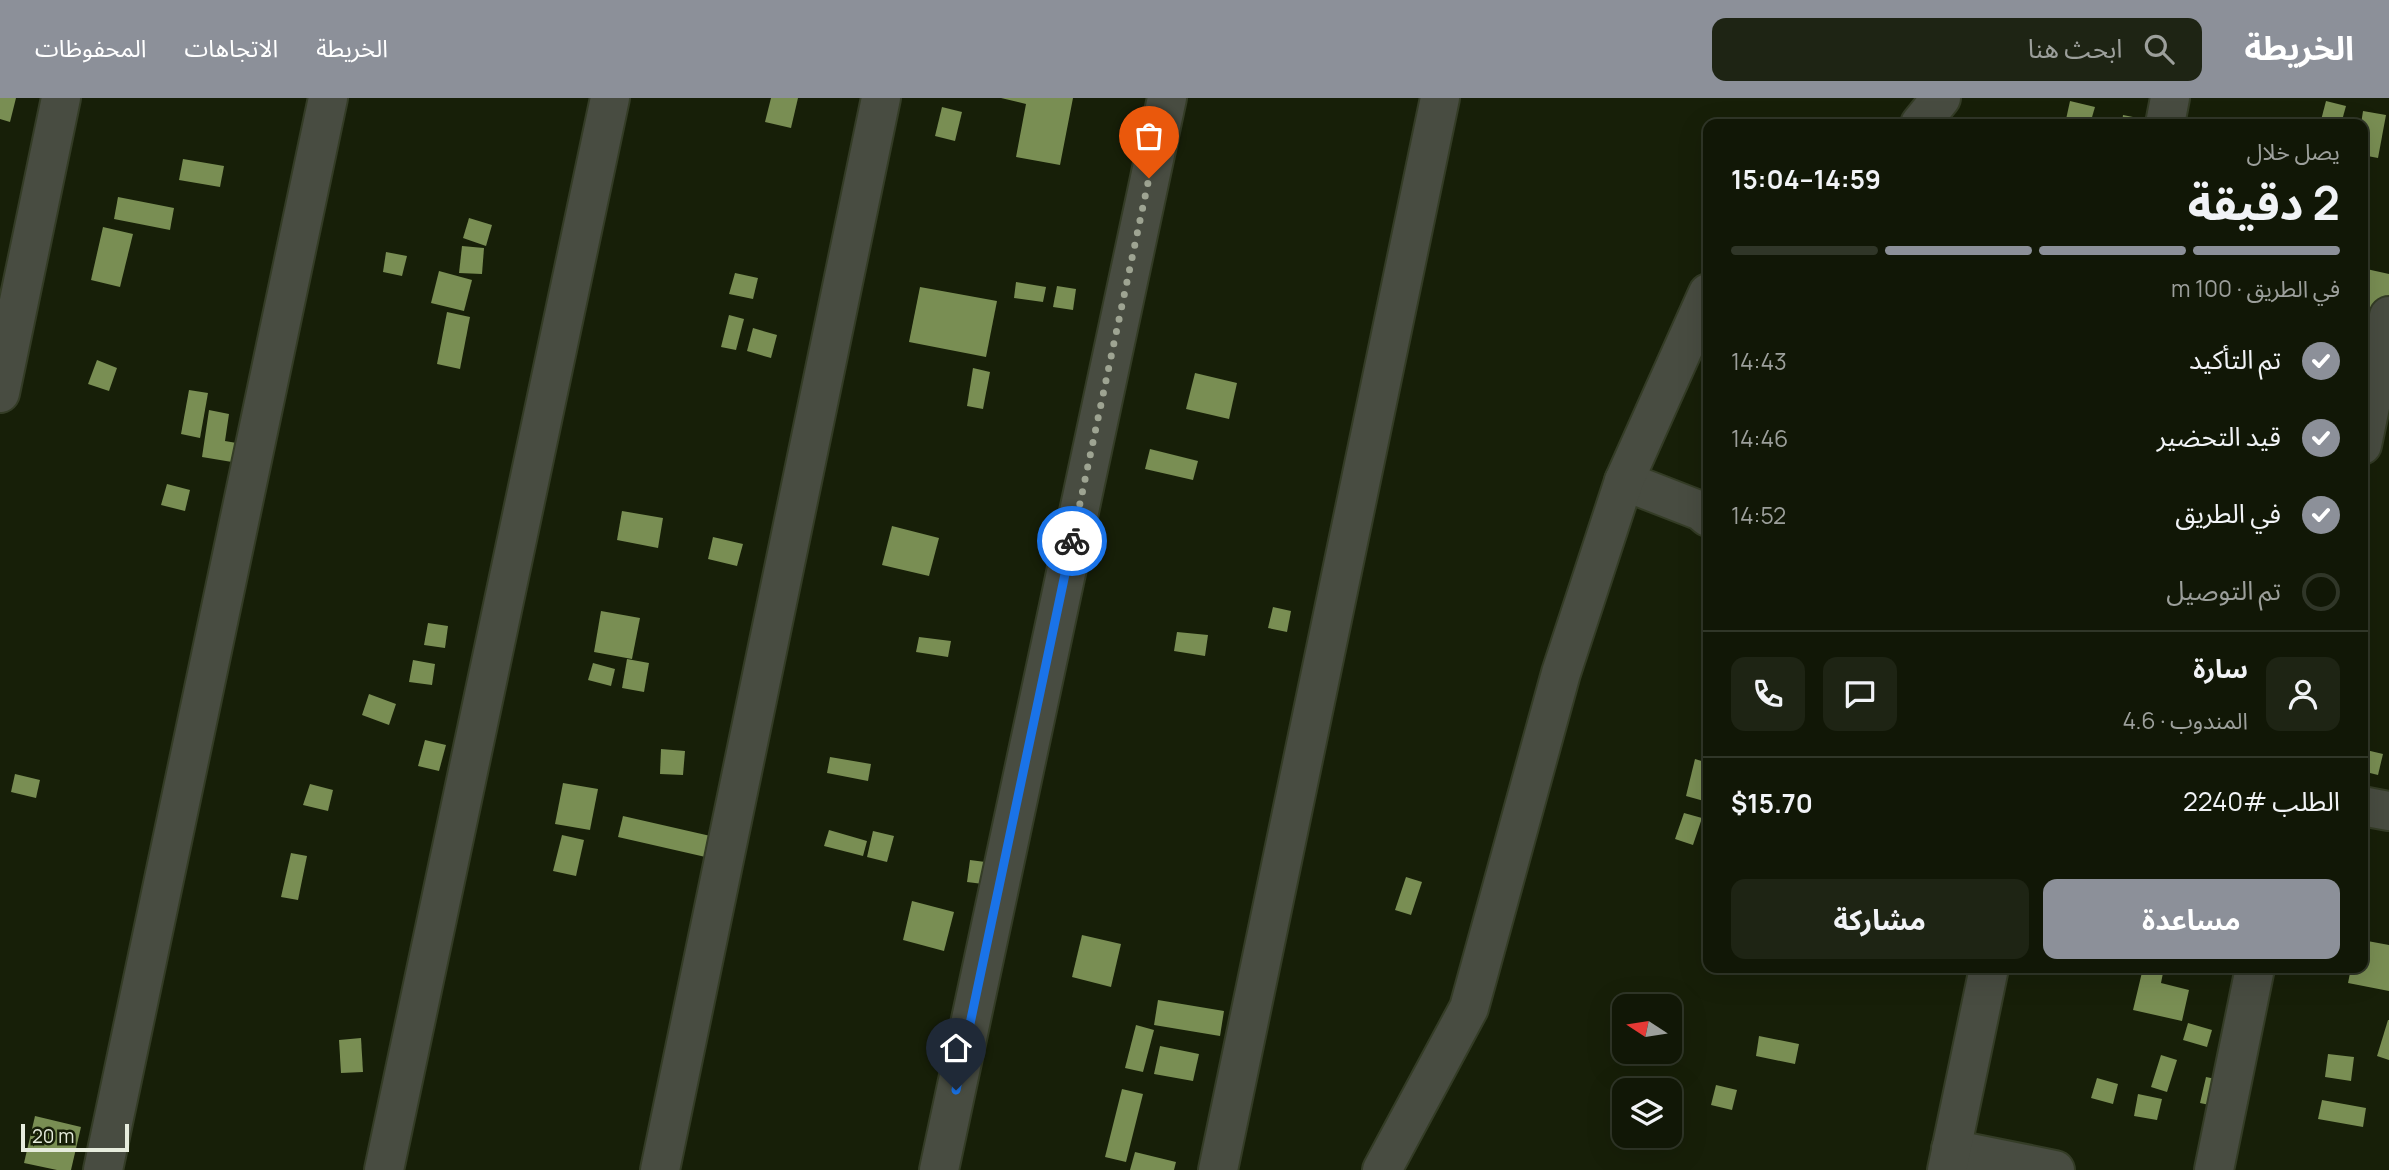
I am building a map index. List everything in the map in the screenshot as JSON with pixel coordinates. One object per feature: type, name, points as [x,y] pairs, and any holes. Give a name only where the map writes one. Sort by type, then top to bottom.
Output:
[{"type":"street","points":[[1,378],[61,98]]},
{"type":"street","points":[[103,1170],[328,98]]},
{"type":"street","points":[[384,1170],[610,98]]},
{"type":"street","points":[[660,1170],[881,98]]},
{"type":"street","points":[[939,1170],[1167,98]]},
{"type":"street","points":[[1218,1170],[1440,98]]},
{"type":"street","points":[[1924,119],[1941,98]]},
{"type":"street","points":[[2166,119],[2170,98]]},
{"type":"street","points":[[1382,1170],[1469,1008],[1561,673],[1624,481],[1703,304]]},
{"type":"street","points":[[2368,416],[2389,316]]},
{"type":"street","points":[[1624,481],[1703,513]]},
{"type":"street","points":[[2368,807],[2389,811]]},
{"type":"street","points":[[1988,973],[1949,1160],[2055,1170]]},
{"type":"street","points":[[2214,1170],[2254,973]]},
{"type":"building","points":[[0,98],[16,98],[10,122],[0,119]]},
{"type":"building","points":[[771,98],[798,98],[791,128],[765,122]]},
{"type":"building","points":[[1001,98],[1073,98],[1060,165],[1016,157],[1026,104]]},
{"type":"building","points":[[2070,101],[2095,107],[2091,119],[2066,119]]},
{"type":"building","points":[[2326,101],[2346,106],[2342,119],[2321,119]]},
{"type":"building","points":[[942,107],[962,112],[955,141],[935,136]]},
{"type":"building","points":[[2363,111],[2386,115],[2378,158],[2368,156],[2368,119],[2362,119]]},
{"type":"building","points":[[2123,115],[2143,119],[2123,119]]},
{"type":"building","points":[[183,159],[224,166],[220,187],[179,180]]},
{"type":"building","points":[[118,197],[174,208],[170,230],[114,219]]},
{"type":"building","points":[[469,218],[492,225],[486,246],[463,238]]},
{"type":"building","points":[[103,227],[133,234],[120,287],[91,280]]},
{"type":"building","points":[[462,246],[484,248],[482,274],[459,273]]},
{"type":"building","points":[[386,252],[407,256],[402,276],[383,272]]},
{"type":"building","points":[[2368,269],[2389,274],[2389,298],[2380,337],[2368,334]]},
{"type":"building","points":[[439,271],[472,280],[464,311],[431,303]]},
{"type":"building","points":[[735,273],[758,278],[753,299],[729,294]]},
{"type":"building","points":[[1016,282],[1046,287],[1043,302],[1014,298]]},
{"type":"building","points":[[1057,286],[1076,289],[1073,310],[1053,307]]},
{"type":"building","points":[[920,287],[997,301],[986,357],[909,342]]},
{"type":"building","points":[[447,312],[470,317],[460,369],[437,364]]},
{"type":"building","points":[[729,315],[744,319],[736,350],[721,347]]},
{"type":"building","points":[[753,328],[777,335],[771,358],[747,351]]},
{"type":"building","points":[[97,360],[117,368],[109,391],[88,384]]},
{"type":"building","points":[[973,368],[990,372],[983,409],[967,406]]},
{"type":"building","points":[[1195,373],[1237,383],[1229,419],[1186,409]]},
{"type":"building","points":[[189,390],[208,393],[200,438],[181,434]]},
{"type":"building","points":[[209,410],[229,414],[225,441],[248,445],[244,464],[202,457]]},
{"type":"building","points":[[1150,449],[1198,461],[1193,480],[1145,469]]},
{"type":"building","points":[[167,484],[190,490],[185,511],[161,505]]},
{"type":"building","points":[[622,511],[663,518],[658,548],[617,540]]},
{"type":"building","points":[[892,526],[939,538],[929,576],[882,565]]},
{"type":"building","points":[[713,537],[743,544],[737,566],[708,559]]},
{"type":"building","points":[[1273,607],[1291,611],[1287,632],[1268,628]]},
{"type":"building","points":[[601,611],[640,618],[632,659],[594,652]]},
{"type":"building","points":[[428,623],[448,626],[445,648],[424,645]]},
{"type":"building","points":[[1177,632],[1208,635],[1205,656],[1174,651]]},
{"type":"building","points":[[919,637],[951,641],[948,657],[916,652]]},
{"type":"building","points":[[627,659],[649,663],[644,692],[622,688]]},
{"type":"building","points":[[413,660],[435,664],[432,685],[409,682]]},
{"type":"building","points":[[593,663],[615,669],[611,686],[588,680]]},
{"type":"building","points":[[369,694],[396,704],[389,725],[362,715]]},
{"type":"building","points":[[425,740],[446,745],[439,771],[418,766]]},
{"type":"building","points":[[661,749],[685,751],[683,775],[660,774]]},
{"type":"building","points":[[2368,750],[2383,754],[2378,775],[2368,772]]},
{"type":"building","points":[[830,757],[871,764],[868,781],[827,773]]},
{"type":"building","points":[[1695,759],[1703,761],[1703,801],[1686,796]]},
{"type":"building","points":[[15,774],[40,780],[36,798],[11,792]]},
{"type":"building","points":[[563,783],[598,789],[590,830],[555,824]]},
{"type":"building","points":[[310,784],[333,790],[328,811],[303,805]]},
{"type":"building","points":[[1684,813],[1702,818],[1693,845],[1675,839]]},
{"type":"building","points":[[623,816],[728,840],[723,861],[618,837]]},
{"type":"building","points":[[829,830],[867,841],[863,856],[824,846]]},
{"type":"building","points":[[873,831],[894,836],[887,862],[867,857]]},
{"type":"building","points":[[562,835],[584,840],[576,876],[553,871]]},
{"type":"building","points":[[291,853],[307,856],[298,900],[281,897]]},
{"type":"building","points":[[970,860],[993,863],[991,885],[967,882]]},
{"type":"building","points":[[1406,877],[1422,882],[1411,915],[1395,910]]},
{"type":"building","points":[[912,901],[954,912],[944,951],[903,940]]},
{"type":"building","points":[[1082,935],[1121,944],[1111,987],[1072,977]]},
{"type":"building","points":[[2368,941],[2389,945],[2389,991],[2348,983],[2350,973],[2368,973]]},
{"type":"building","points":[[2142,973],[2163,973],[2161,983],[2189,990],[2182,1021],[2133,1010]]},
{"type":"building","points":[[1158,1000],[1224,1011],[1220,1036],[1154,1025]]},
{"type":"building","points":[[2389,1020],[2389,1060],[2377,1056]]},
{"type":"building","points":[[2188,1023],[2212,1030],[2207,1047],[2183,1040]]},
{"type":"building","points":[[1136,1025],[1154,1030],[1143,1072],[1125,1068]]},
{"type":"building","points":[[1759,1036],[1799,1044],[1795,1064],[1756,1056]]},
{"type":"building","points":[[361,1038],[363,1072],[341,1073],[339,1040]]},
{"type":"building","points":[[1160,1046],[1199,1054],[1193,1081],[1154,1074]]},
{"type":"building","points":[[2328,1054],[2354,1057],[2351,1081],[2325,1077]]},
{"type":"building","points":[[2161,1055],[2177,1060],[2167,1092],[2151,1087]]},
{"type":"building","points":[[2206,1077],[2235,1083],[2229,1109],[2200,1103]]},
{"type":"building","points":[[2097,1078],[2118,1084],[2113,1104],[2091,1098]]},
{"type":"building","points":[[1716,1085],[1737,1090],[1732,1110],[1711,1105]]},
{"type":"building","points":[[1122,1089],[1143,1094],[1126,1162],[1105,1157]]},
{"type":"building","points":[[2138,1094],[2162,1099],[2157,1120],[2134,1116]]},
{"type":"building","points":[[2322,1100],[2366,1108],[2363,1127],[2318,1119]]},
{"type":"building","points":[[35,1116],[81,1127],[71,1170],[24,1163]]},
{"type":"building","points":[[1135,1152],[1176,1162],[1174,1170],[1130,1170]]},
{"type":"way so far","points":[[1072,541],[1149,178]]},
{"type":"route","points":[[956,1090],[1072,541]]}]
